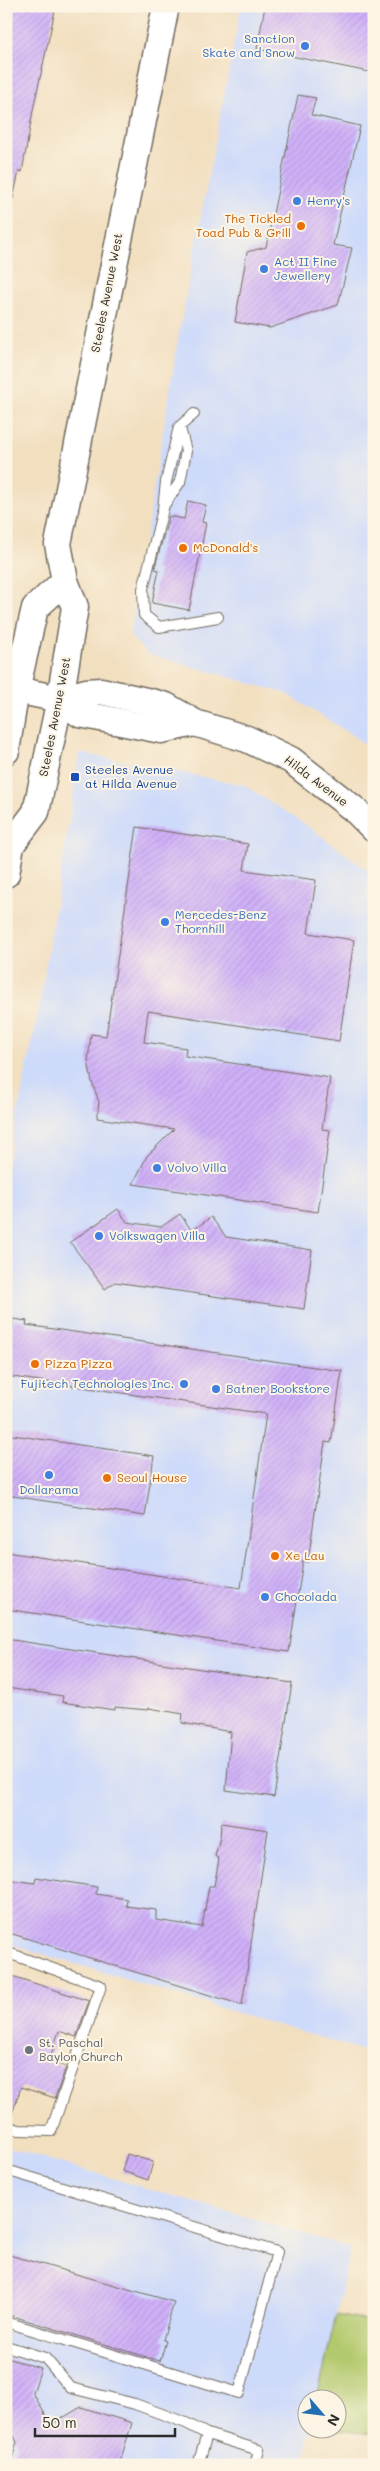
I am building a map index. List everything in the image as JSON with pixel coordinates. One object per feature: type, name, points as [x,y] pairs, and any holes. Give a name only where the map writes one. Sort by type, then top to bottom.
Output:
[{"type":"main road","name":"Steeles Avenue West","points":[[6,874],[9,840],[36,812],[60,699],[75,607],[65,581],[58,544],[166,6]]},
{"type":"main road","points":[[6,751],[11,689],[35,608],[65,581]]},
{"type":"main road","name":"Hilda Avenue","points":[[11,689],[60,699],[86,692],[101,691],[166,706],[195,723],[247,739],[291,760],[355,810],[374,829]]},
{"type":"lane","points":[[194,414],[179,427],[166,482],[163,506],[143,589],[144,615],[159,627],[218,617]]},
{"type":"lane","points":[[6,1956],[10,1954],[101,1986],[51,2131],[19,2130],[6,2126]]},
{"type":"lane","points":[[6,2170],[277,2252],[239,2393],[6,2322]]},
{"type":"lane","points":[[6,2346],[45,2358],[70,2388],[135,2404],[186,2423],[207,2434],[259,2450],[255,2465]]},
{"type":"lane","points":[[198,2465],[207,2434]]},
{"type":"shaded area","points":[[241,6],[374,6],[374,752],[358,739],[285,693],[148,654],[130,636],[179,333]]},
{"type":"shaded area","points":[[80,753],[244,785],[306,825],[374,875],[374,2054],[6,1943],[6,1170],[38,1013]]},
{"type":"shaded area","points":[[6,2147],[351,2248],[319,2388],[298,2388],[298,2438],[308,2438],[304,2465],[6,2465]]},
{"type":"green space","points":[[336,2315],[374,2322],[374,2434],[348,2431],[348,2388],[319,2388]]},
{"type":"building","points":[[6,6],[56,6],[34,105],[22,172],[19,171],[13,199],[6,198]]},
{"type":"building","points":[[265,6],[338,6],[374,14],[374,73],[257,49]]},
{"type":"building","points":[[298,95],[316,98],[311,115],[360,126],[333,245],[352,248],[338,305],[270,328],[235,322],[247,252],[266,247]]},
{"type":"building","name":"McDonald's","points":[[188,501],[206,505],[202,522],[206,523],[189,610],[152,603],[159,570],[155,569],[156,563],[169,516],[184,519]]},
{"type":"building","points":[[137,827],[248,844],[244,870],[316,880],[308,933],[354,940],[339,1041],[148,1011],[144,1042],[186,1048],[185,1056],[330,1078],[322,1129],[330,1130],[318,1212],[133,1184],[147,1156],[174,1129],[97,1118],[99,1102],[92,1082],[88,1061],[91,1034],[106,1036]]},
{"type":"building","points":[[118,1209],[127,1222],[161,1227],[180,1214],[192,1231],[211,1217],[226,1237],[312,1250],[304,1309],[115,1282],[105,1289],[70,1242]]},
{"type":"building","points":[[13,1319],[27,1321],[26,1325],[342,1371],[331,1443],[325,1442],[308,1562],[303,1561],[289,1652],[6,1609],[6,1552],[241,1588],[266,1414],[6,1376]]},
{"type":"building","points":[[6,1434],[154,1456],[145,1516],[6,1495]]},
{"type":"building","points":[[6,1639],[292,1683],[274,1797],[226,1790],[231,1732],[182,1723],[183,1714],[149,1708],[148,1710],[115,1707],[115,1710],[94,1707],[62,1702],[63,1696],[6,1688]]},
{"type":"building","points":[[221,1823],[268,1830],[242,2005],[6,1932],[6,1879],[35,1883],[36,1877],[97,1887],[96,1894],[127,1899],[126,1906],[156,1910],[156,1920],[202,1927],[209,1886],[214,1886],[219,1859],[215,1856],[220,1838]]},
{"type":"building","name":"St. Paschal Baylon Church","points":[[6,1974],[89,2001],[76,2037],[59,2031],[49,2061],[66,2067],[55,2098],[21,2087],[10,2120],[6,2119]]},
{"type":"building","points":[[127,2154],[153,2162],[148,2180],[122,2171]]},
{"type":"building","points":[[6,2254],[174,2302],[163,2340],[166,2341],[160,2361],[6,2314]]},
{"type":"building","points":[[6,2358],[41,2368],[33,2393],[51,2425],[81,2407],[132,2423],[119,2465],[10,2465],[17,2442],[6,2421]]},
{"type":"place","name":"Sanction Skate and Snow","points":[[305,46]]},
{"type":"place","name":"Henry's","points":[[297,201]]},
{"type":"place","name":"The Tickled Toad Pub & Grill","points":[[301,226]]},
{"type":"place","name":"Act II Fine Jewellery","points":[[264,269]]},
{"type":"place","name":"McDonald's","points":[[183,548]]},
{"type":"place","name":"Steeles Avenue at Hilda Avenue","points":[[75,777]]},
{"type":"place","name":"Mercedes-Benz Thornhill","points":[[165,922]]},
{"type":"place","name":"Volvo Villa","points":[[157,1168]]},
{"type":"place","name":"Volkswagen Villa","points":[[99,1236]]},
{"type":"place","name":"Pizza Pizza","points":[[35,1364]]},
{"type":"place","name":"Fujitech Technologies Inc.","points":[[184,1384]]},
{"type":"place","name":"Batner Bookstore","points":[[216,1389]]},
{"type":"place","name":"Dollarama","points":[[49,1475]]},
{"type":"place","name":"Seoul House","points":[[107,1478]]},
{"type":"place","name":"Xe Lau","points":[[275,1556]]},
{"type":"place","name":"Chocolada","points":[[265,1597]]},
{"type":"place","name":"St. Paschal Baylon Church","points":[[29,2050]]}]
